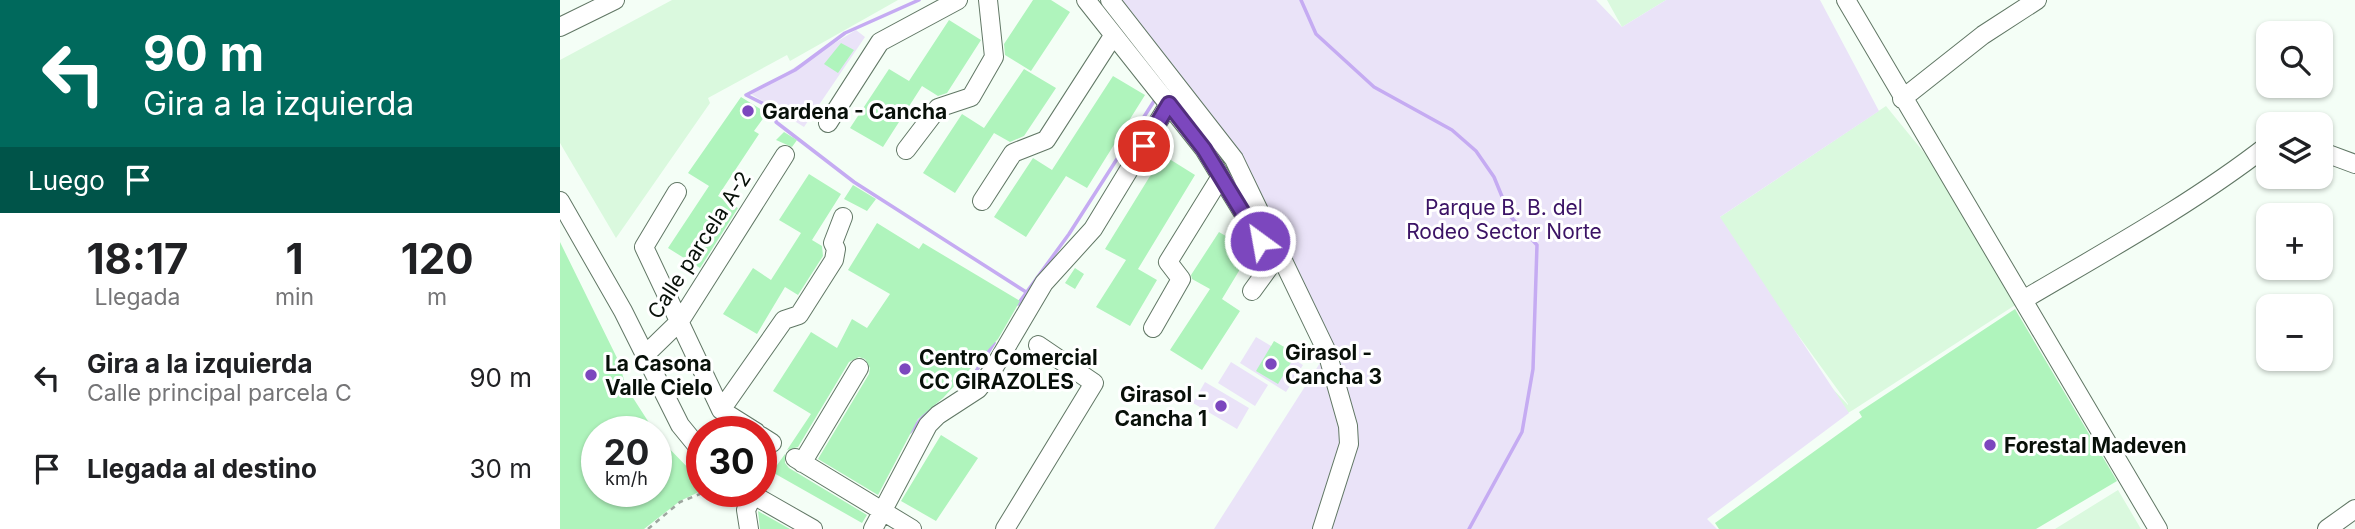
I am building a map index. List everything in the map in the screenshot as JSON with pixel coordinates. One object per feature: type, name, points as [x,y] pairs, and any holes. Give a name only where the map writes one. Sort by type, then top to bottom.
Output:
[{"type":"street","points":[[560,27],[615,0]]},
{"type":"street","points":[[828,123],[880,42],[958,0]]},
{"type":"street","points":[[906,150],[938,108],[971,97],[994,57],[988,0]]},
{"type":"street","points":[[1086,0],[1204,149],[1273,262],[1252,291]]},
{"type":"street","points":[[1110,0],[1234,159],[1327,352],[1348,426],[1349,444],[1322,529]]},
{"type":"street","points":[[1846,0],[2158,529]]},
{"type":"street","points":[[1902,99],[1983,34],[2037,0]]},
{"type":"street","points":[[982,201],[1013,153],[1046,140],[1113,36]]},
{"type":"street","points":[[873,529],[928,425],[938,415],[978,390],[1044,283],[1093,229],[1169,104]]},
{"type":"street","name":"Calle parcela A-2","points":[[645,355],[680,321],[785,155]]},
{"type":"street","points":[[2023,300],[2205,190],[2256,156]]},
{"type":"street","points":[[2333,156],[2355,164]]},
{"type":"street","points":[[1153,328],[1181,279],[1168,262],[1220,178]]},
{"type":"street","points":[[677,192],[645,247],[721,410],[731,416]]},
{"type":"street","points":[[560,201],[686,432]]},
{"type":"street","points":[[721,410],[784,320],[799,314],[827,271],[836,255],[833,243],[843,217]]},
{"type":"street","points":[[1005,529],[1094,383],[1038,345]]},
{"type":"street","points":[[859,368],[799,460],[912,529]]},
{"type":"street","points":[[747,507],[749,529]]},
{"type":"street","points":[[774,507],[813,529]]},
{"type":"street","points":[[2327,529],[2355,509]]},
{"type":"path","points":[[648,529],[686,500]]},
{"type":"shaded area","points":[[672,0],[898,0],[790,61],[787,55],[708,98],[710,103],[616,238],[560,143],[560,60]]},
{"type":"shaded area","points":[[1607,0],[1666,0],[1622,27]]},
{"type":"shaded area","points":[[1886,106],[1948,182],[2023,300],[1853,410],[1737,477],[1720,217]],"holes":[[[1790,324],[1848,404],[1830,386]]]},
{"type":"shaded area","points":[[2118,490],[2141,529],[2055,529]]},
{"type":"green space","name":"Parque B. B. del Rodeo Sector Norte","points":[[1110,0],[1596,0],[1622,27],[1666,0],[1820,0],[1879,111],[1720,217],[1849,413],[1707,519],[1717,529],[1214,529],[1327,352],[1224,155]]},
{"type":"green space","points":[[856,30],[865,37],[804,127],[751,94]]},
{"type":"green space","name":"Girasol - Cancha 3","points":[[1256,337],[1303,365],[1286,392],[1240,363]]},
{"type":"green space","points":[[1231,362],[1268,385],[1255,406],[1218,383]]},
{"type":"green space","name":"Girasol - Cancha 1","points":[[1205,382],[1249,408],[1237,429],[1193,403]]},
{"type":"building","points":[[1033,0],[1051,0],[1070,12],[1031,71],[1005,55],[1004,44]]},
{"type":"building","points":[[949,20],[981,40],[947,93],[938,96],[922,86],[883,147],[850,128],[889,69],[909,81]]},
{"type":"building","points":[[841,43],[854,50],[838,73],[824,64]]},
{"type":"building","points":[[1024,69],[1056,88],[1024,136],[1010,142],[994,133],[955,193],[923,173],[962,114],[984,128]]},
{"type":"building","points":[[1113,76],[1145,95],[1087,188],[1066,176],[1026,237],[994,217],[1033,158],[1052,170]]},
{"type":"building","points":[[741,97],[767,113],[754,131],[759,134],[718,196],[738,208],[700,268],[668,248],[709,186],[688,173]]},
{"type":"building","points":[[784,132],[797,140],[792,147],[776,140]]},
{"type":"building","points":[[1163,155],[1195,175],[1138,269],[1157,280],[1130,326],[1096,307],[1126,260],[1105,249]]},
{"type":"building","points":[[809,174],[841,194],[812,240],[822,246],[823,256],[798,295],[785,287],[757,334],[723,314],[753,268],[771,280],[801,233],[779,220]]},
{"type":"building","points":[[853,185],[876,199],[867,211],[844,199]]},
{"type":"building","name":"Centro Comercial CC GIRAZOLES","points":[[877,223],[919,249],[923,243],[1020,301],[998,339],[943,398],[918,419],[878,495],[818,459],[869,374],[870,368],[865,359],[859,357],[849,362],[798,447],[787,450],[811,414],[773,391],[811,332],[837,348],[852,319],[867,328],[890,294],[848,270]]},
{"type":"building","points":[[1219,232],[1251,251],[1222,299],[1240,311],[1202,370],[1170,350],[1210,289],[1192,279],[1191,275]]},
{"type":"building","name":"La Casona Valle Cielo","points":[[560,242],[619,362],[626,387],[645,416],[581,416],[581,507],[672,507],[672,451],[686,466],[686,498],[644,529],[560,529]]},
{"type":"building","points":[[1075,268],[1084,274],[1075,289],[1065,283]]},
{"type":"building","name":"Forestal Madeven","points":[[2015,309],[2117,481],[2036,529],[1719,529],[1715,523],[1862,417],[1859,412]]},
{"type":"building","points":[[1274,341],[1296,354],[1278,384],[1256,371]]},
{"type":"building","points":[[941,435],[978,458],[936,521],[901,501]]},
{"type":"building","points":[[785,454],[785,463],[789,468],[867,515],[862,523],[777,475],[777,465]]},
{"type":"building","points":[[758,511],[790,529],[760,529]]},
{"type":"waterway","points":[[919,0],[845,33],[795,70],[746,95],[778,111],[776,122],[854,182],[1026,292]]},
{"type":"waterway","points":[[1301,0],[1316,34],[1374,87],[1452,130],[1476,151],[1494,177],[1510,216],[1537,245],[1533,369],[1522,432],[1469,529]]},
{"type":"waterway","points":[[1136,47],[1152,69]]},
{"type":"waterway","points":[[1018,304],[1069,234],[1156,98]]},
{"type":"waterway","points":[[966,387],[994,343]]},
{"type":"waterway","points":[[910,432],[929,410],[940,404]]},
{"type":"place","name":"Gardena - Cancha","points":[[748,111]]},
{"type":"place","name":"Girasol - Cancha 3","points":[[1271,364]]},
{"type":"place","name":"Centro Comercial CC GIRAZOLES","points":[[905,369]]},
{"type":"place","name":"La Casona Valle Cielo","points":[[591,375]]},
{"type":"place","name":"Girasol - Cancha 1","points":[[1221,406]]},
{"type":"place","name":"Forestal Madeven","points":[[1990,445]]},
{"type":"route","points":[[1144,146],[1169,104],[1204,149],[1260,241]]}]
